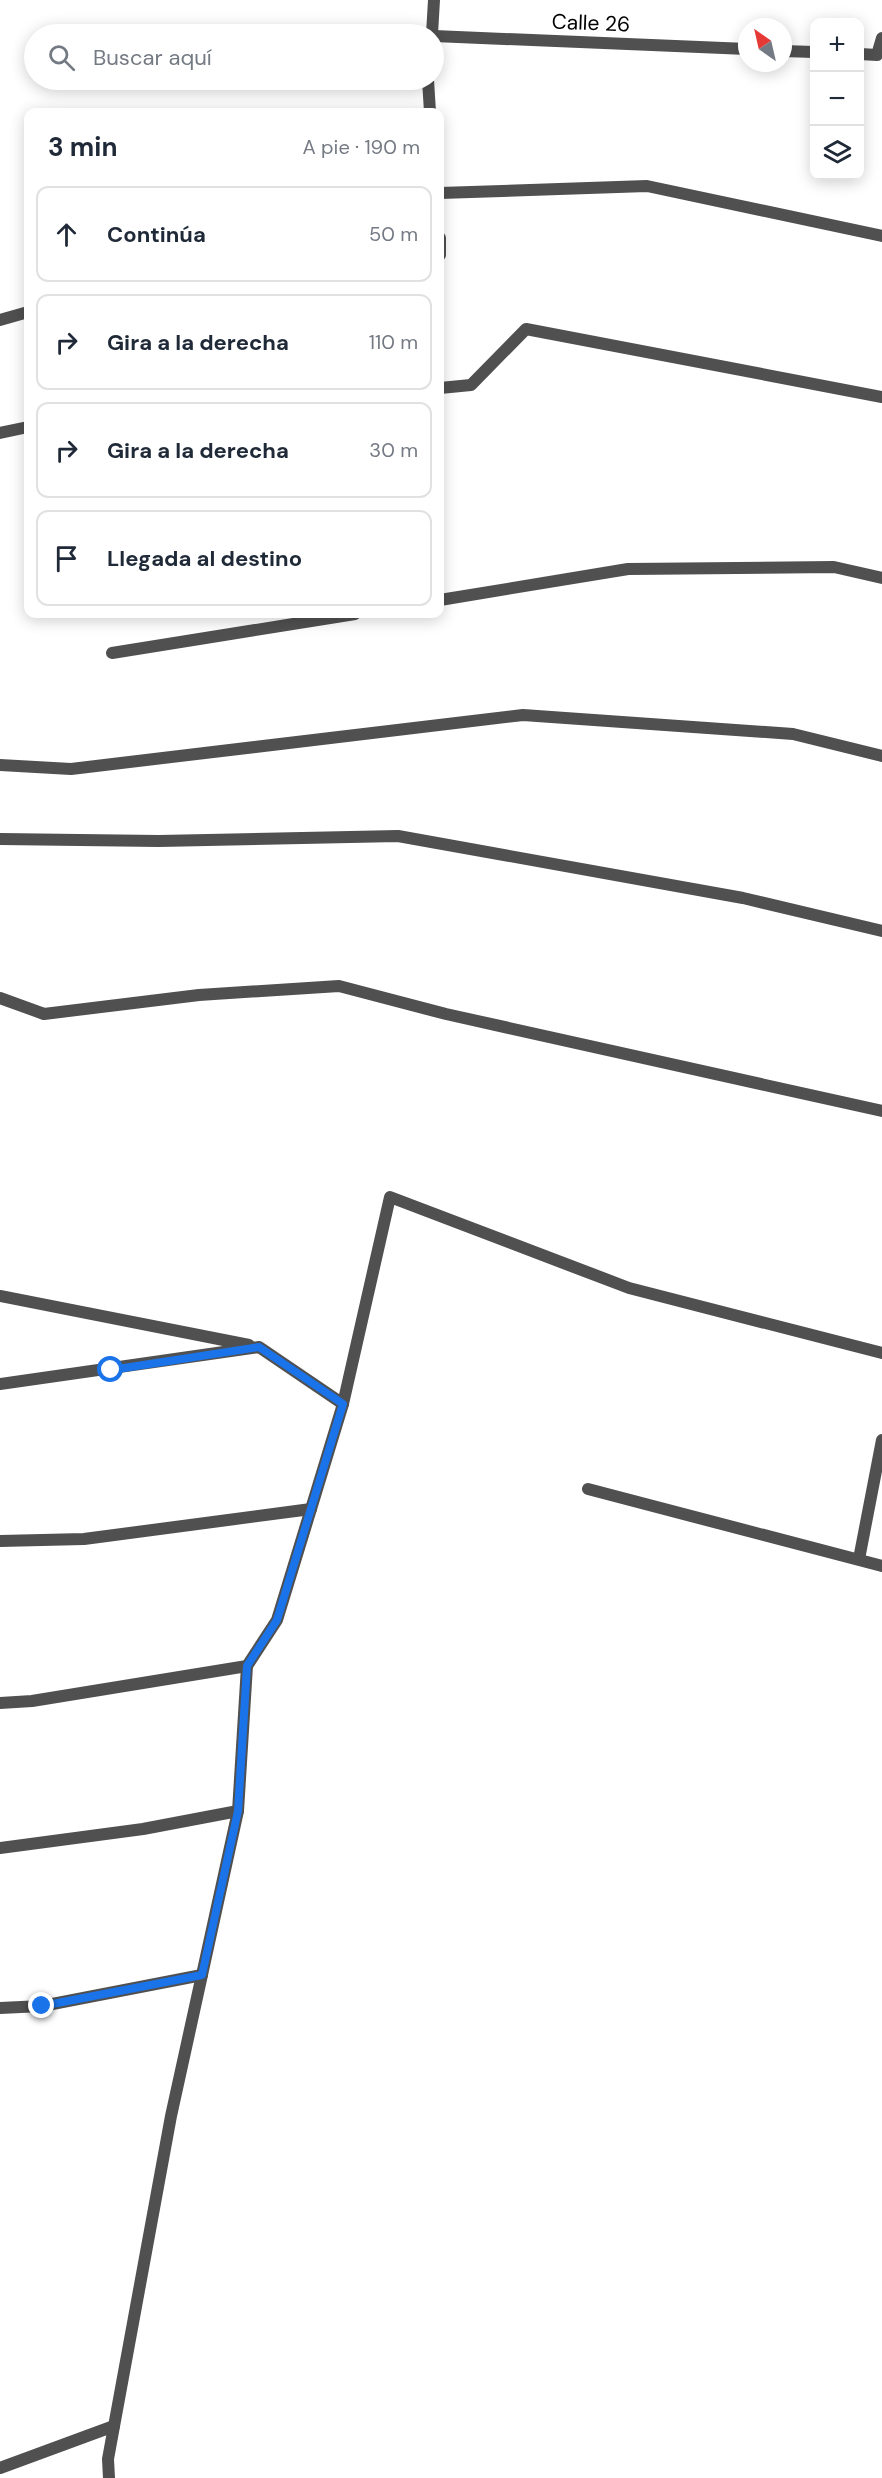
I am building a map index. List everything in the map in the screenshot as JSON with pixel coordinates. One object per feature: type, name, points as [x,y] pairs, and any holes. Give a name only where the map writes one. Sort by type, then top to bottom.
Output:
[{"type":"street","points":[[433,24],[434,0]]},
{"type":"street","name":"Calle 26","points":[[444,36],[738,50]]},
{"type":"street","points":[[864,54],[880,56],[882,38]]},
{"type":"street","points":[[792,51],[810,52]]},
{"type":"street","points":[[429,90],[430,108]]},
{"type":"street","points":[[444,193],[647,186],[882,236]]},
{"type":"street","points":[[0,320],[24,313]]},
{"type":"street","points":[[444,388],[471,385],[526,329],[882,397]]},
{"type":"street","points":[[0,433],[24,428]]},
{"type":"street","points":[[444,599],[628,569],[834,567],[882,579]]},
{"type":"street","points":[[112,653],[330,618]]},
{"type":"street","points":[[0,765],[71,770],[523,715],[793,734],[882,756]]},
{"type":"street","points":[[0,838],[159,841],[398,836],[743,898],[882,932]]},
{"type":"street","points":[[0,998],[44,1014],[199,995],[339,986],[446,1014],[882,1111]]},
{"type":"street","points":[[109,2478],[108,2459],[171,2116],[238,1811],[247,1666],[277,1620],[311,1509],[343,1404],[390,1197],[629,1288],[882,1353]]},
{"type":"street","points":[[0,1296],[259,1347],[343,1404]]},
{"type":"street","points":[[0,1384],[259,1347]]},
{"type":"street","points":[[858,1559],[882,1440]]},
{"type":"street","points":[[588,1489],[882,1566]]},
{"type":"street","points":[[0,1540],[84,1539],[311,1509]]},
{"type":"street","points":[[0,1703],[32,1701],[247,1666]]},
{"type":"street","points":[[0,1848],[143,1829],[238,1811]]},
{"type":"street","points":[[0,2008],[42,2006],[202,1975]]},
{"type":"street","points":[[0,2468],[114,2426]]},
{"type":"route","points":[[42,2006],[202,1975],[238,1811],[247,1666],[277,1620],[343,1404],[259,1347],[111,1370]]}]
